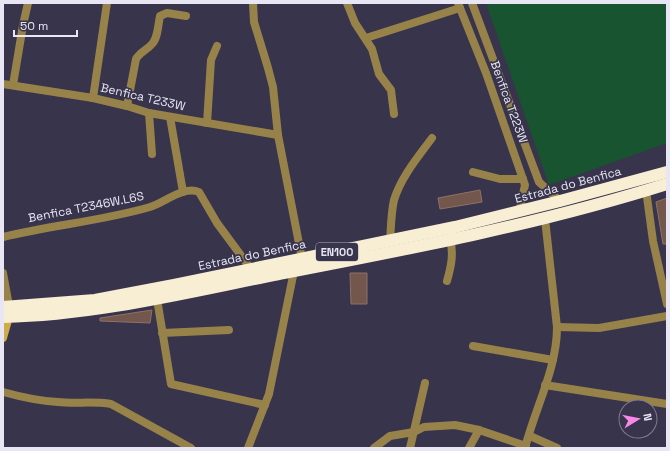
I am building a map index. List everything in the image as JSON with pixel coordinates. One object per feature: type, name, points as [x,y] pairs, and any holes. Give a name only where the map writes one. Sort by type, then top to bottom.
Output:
[{"type":"highway","name":"Estrada do Benfica","points":[[6,312],[95,300],[390,241],[560,202],[667,172]]},
{"type":"highway","name":"Estrada do Benfica","points":[[6,312],[63,313],[157,299],[545,218],[667,184]]},
{"type":"main road","points":[[3,338],[6,312]]},
{"type":"street","points":[[13,85],[28,3]]},
{"type":"street","points":[[93,98],[107,3]]},
{"type":"street","points":[[253,3],[254,22],[268,68],[272,88],[278,135],[302,259]]},
{"type":"street","points":[[347,3],[356,23],[372,49],[379,74],[391,90],[394,114]]},
{"type":"street","points":[[472,3],[539,182],[560,202]]},
{"type":"street","points":[[366,38],[459,6]]},
{"type":"street","name":"Benfica T223W","points":[[459,6],[486,73],[523,179],[525,191],[519,212]]},
{"type":"street","points":[[127,106],[136,60],[138,55],[152,45],[155,40],[160,16],[167,13],[186,16]]},
{"type":"street","points":[[207,123],[211,60],[217,46]]},
{"type":"street","name":"Benfica T233W","points":[[3,84],[93,98],[149,113],[278,135]]},
{"type":"street","points":[[149,113],[152,154]]},
{"type":"street","points":[[170,117],[183,192]]},
{"type":"street","points":[[390,241],[394,201],[398,189],[415,160],[432,138]]},
{"type":"street","points":[[473,172],[500,179],[523,179]]},
{"type":"street","name":"Benfica T2346W.L6S","points":[[3,237],[41,228],[124,214],[157,205],[183,192],[195,190],[199,192],[217,223],[251,269]]},
{"type":"street","points":[[646,190],[653,241],[667,304]]},
{"type":"street","points":[[374,448],[390,436],[414,432],[424,427],[455,426],[479,430],[526,447],[557,343],[557,327],[545,218]]},
{"type":"street","points":[[448,281],[452,256],[450,239]]},
{"type":"street","points":[[248,448],[265,405],[271,385],[294,271]]},
{"type":"street","points":[[3,273],[6,312]]},
{"type":"street","points":[[157,299],[171,384],[265,405]]},
{"type":"street","points":[[557,327],[599,328],[667,316]]},
{"type":"street","points":[[162,333],[229,330]]},
{"type":"street","points":[[473,346],[553,360]]},
{"type":"street","points":[[410,448],[425,383]]},
{"type":"street","points":[[545,385],[667,404]]},
{"type":"street","points":[[3,392],[32,399],[60,402],[97,402],[111,404],[191,448]]},
{"type":"street","points":[[469,448],[479,430]]},
{"type":"street","points":[[530,436],[557,448]]},
{"type":"green space","points":[[486,3],[667,3],[667,143],[549,185]]},
{"type":"building","points":[[480,190],[482,202],[440,209],[438,198]]},
{"type":"building","points":[[667,198],[667,244],[663,244],[656,202]]},
{"type":"building","points":[[350,273],[367,273],[367,304],[351,304]]},
{"type":"building","points":[[152,310],[150,323],[100,321],[100,318]]}]
